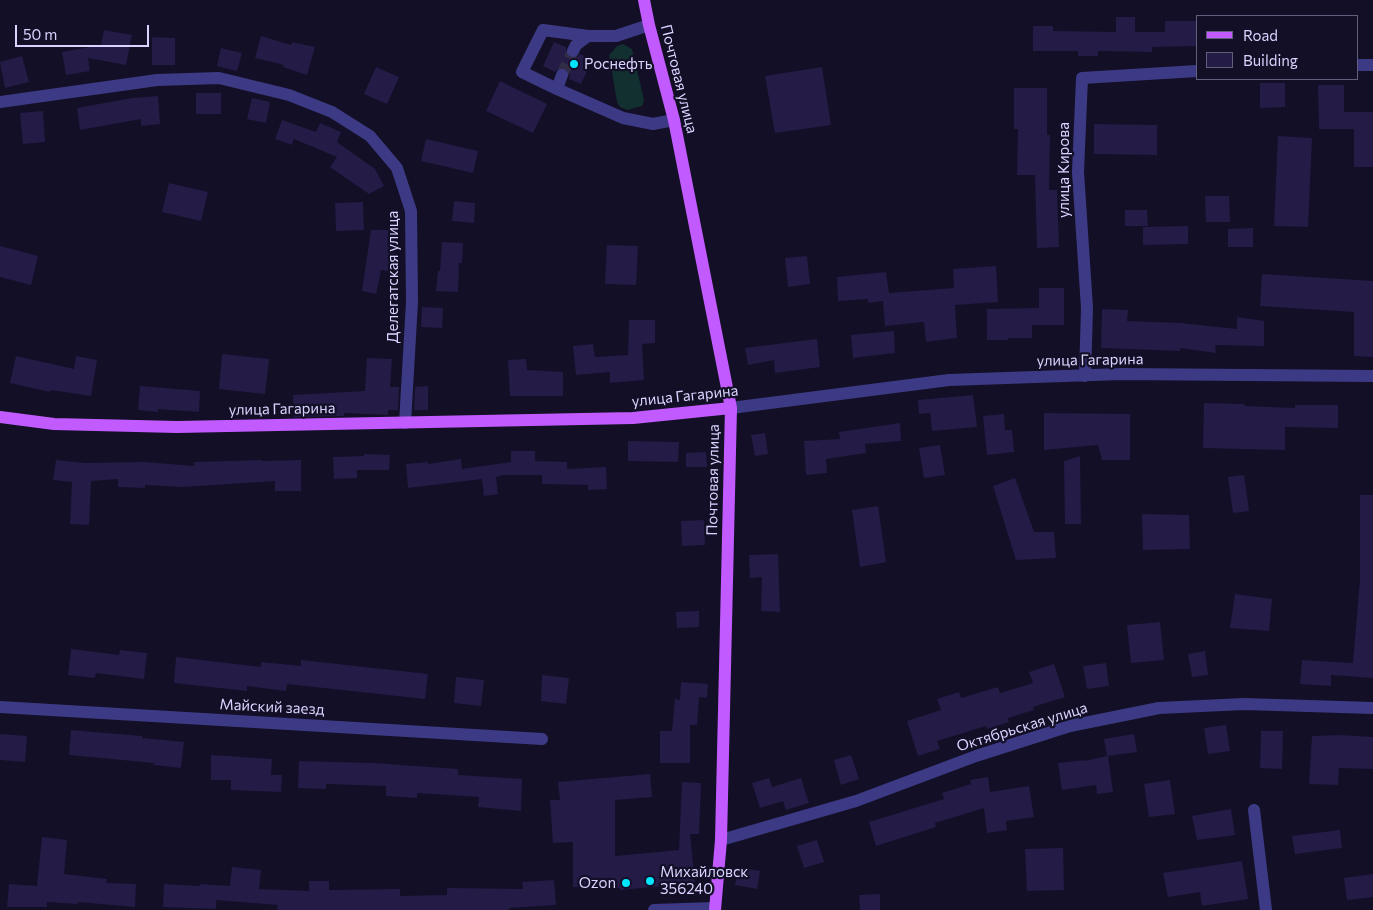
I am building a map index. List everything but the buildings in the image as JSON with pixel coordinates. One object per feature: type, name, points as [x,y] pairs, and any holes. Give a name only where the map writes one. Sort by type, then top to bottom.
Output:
[{"type":"main road","name":"Почтовая улица","points":[[644,0],[674,120],[732,408],[721,840],[715,909]]},
{"type":"main road","name":"улица Гагарина","points":[[0,417],[54,424],[177,427],[633,418],[732,408]]},
{"type":"street","points":[[649,25],[616,36],[588,36],[543,30],[522,72],[623,118],[653,124],[674,120]]},
{"type":"street","points":[[573,51],[576,45],[588,36]]},
{"type":"street","points":[[1358,65],[1373,65]]},
{"type":"street","name":"улица Кирова","points":[[1085,376],[1087,308],[1078,172],[1082,78],[1196,71]]},
{"type":"street","points":[[557,89],[562,75]]},
{"type":"street","name":"Делегатская улица","points":[[0,102],[157,80],[219,78],[289,95],[324,108],[370,136],[397,168],[411,211],[412,302],[405,423]]},
{"type":"street","name":"улица Гагарина","points":[[732,408],[949,380],[1085,376],[1373,376]]},
{"type":"street","name":"Октябрьская улица","points":[[721,840],[856,801],[976,756],[1070,726],[1159,708],[1244,704],[1373,708]]},
{"type":"street","name":"Майский заезд","points":[[0,707],[542,739]]},
{"type":"street","points":[[1254,810],[1266,910]]},
{"type":"street","points":[[654,910],[715,909]]},
{"type":"green space","points":[[623,44],[632,49],[644,100],[642,106],[627,110],[620,107],[617,102],[609,55],[617,46]]},
{"type":"tunnel","points":[[562,75],[573,51]]},
{"type":"place","name":"Роснефть","points":[[574,64]]},
{"type":"place","name":"Михайловск 356240","points":[[650,881]]},
{"type":"place","name":"Ozon","points":[[626,883]]}]
